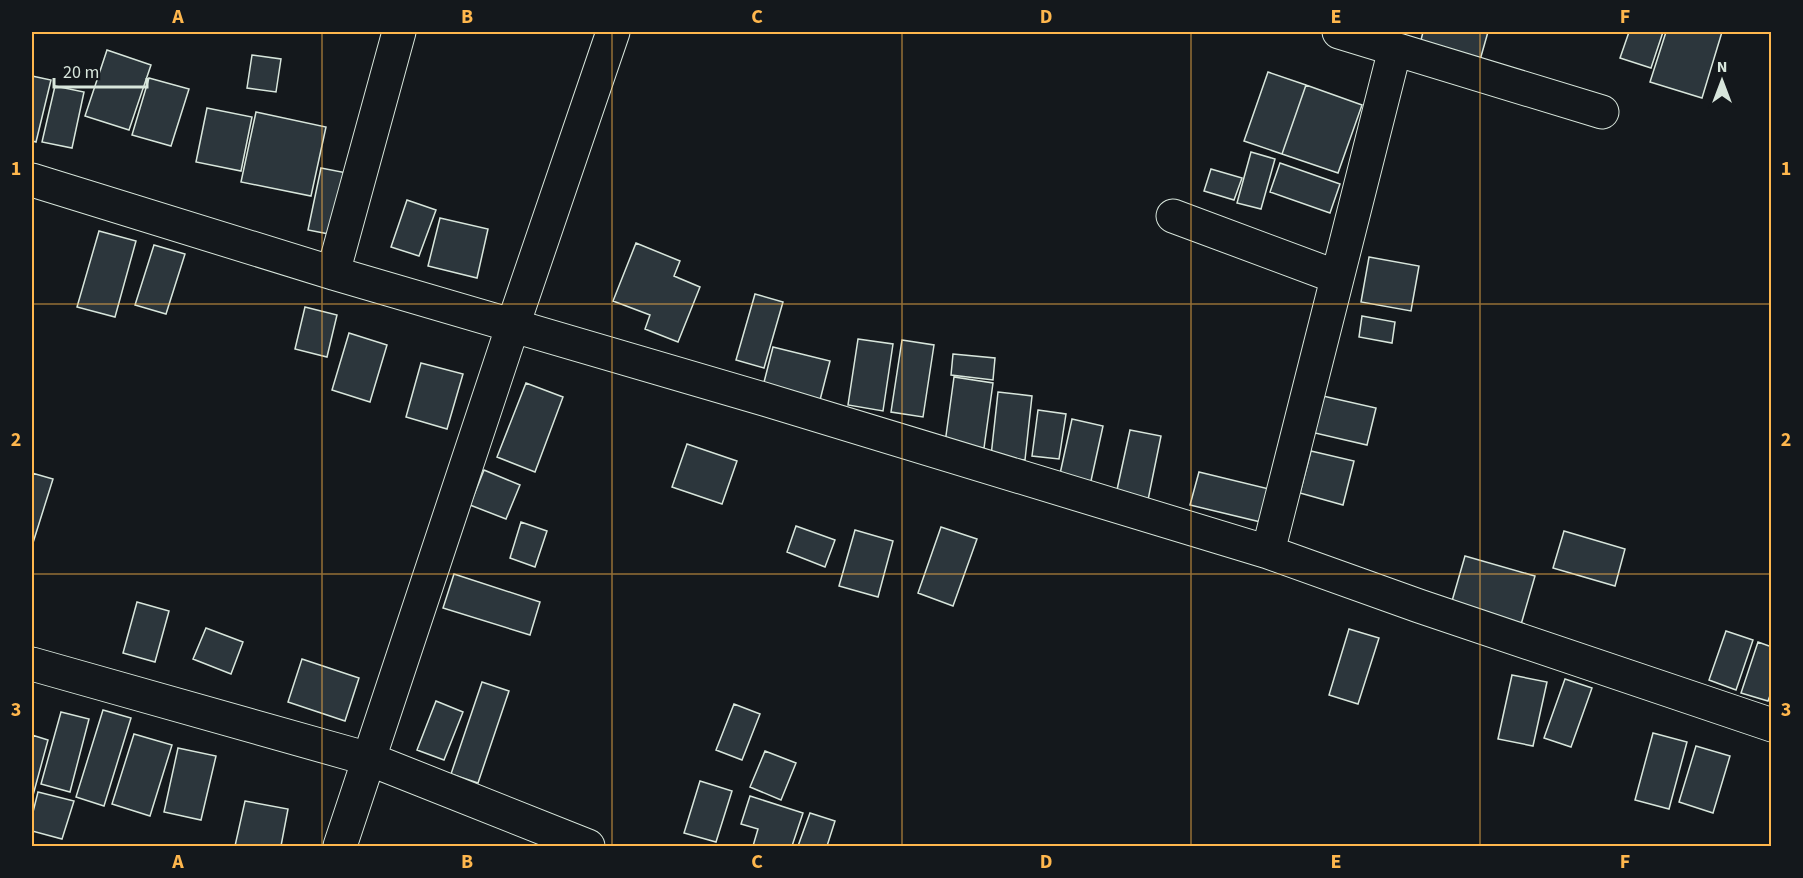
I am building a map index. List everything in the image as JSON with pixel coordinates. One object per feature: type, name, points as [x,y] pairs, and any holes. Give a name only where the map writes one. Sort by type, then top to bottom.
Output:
[{"type":"street","points":[[333,273],[399,32]]},
{"type":"street","points":[[340,846],[613,32]]},
{"type":"street","points":[[1339,32],[1602,112]]},
{"type":"street","points":[[1268,552],[1395,49]]},
{"type":"street","points":[[32,180],[333,273],[1268,552],[1419,606],[1772,725]]},
{"type":"street","points":[[1173,216],[1337,277]]},
{"type":"street","points":[[32,664],[369,759],[588,846]]},
{"type":"building","points":[[1423,32],[1488,32],[1480,60],[1420,44]]},
{"type":"building","points":[[1629,32],[1663,32],[1651,68],[1620,58]]},
{"type":"building","points":[[1666,32],[1722,32],[1702,98],[1650,82]]},
{"type":"building","points":[[107,50],[151,65],[129,130],[85,116]]},
{"type":"building","points":[[252,55],[281,59],[276,92],[247,88]]},
{"type":"building","points":[[1268,72],[1306,85],[1282,154],[1244,141]]},
{"type":"building","points":[[32,76],[51,80],[36,142],[32,141]]},
{"type":"building","points":[[149,78],[189,89],[171,146],[132,135]]},
{"type":"building","points":[[1306,85],[1362,105],[1338,173],[1282,154]]},
{"type":"building","points":[[55,86],[84,92],[72,148],[42,142]]},
{"type":"building","points":[[207,108],[252,117],[241,171],[196,162]]},
{"type":"building","points":[[256,112],[326,127],[311,196],[241,182]]},
{"type":"building","points":[[1251,152],[1275,159],[1261,209],[1237,203]]},
{"type":"building","points":[[1280,163],[1340,184],[1330,213],[1270,192]]},
{"type":"building","points":[[321,168],[347,173],[334,235],[308,230]]},
{"type":"building","points":[[1211,169],[1242,178],[1234,200],[1204,191]]},
{"type":"building","points":[[407,200],[436,210],[419,256],[391,247]]},
{"type":"building","points":[[440,218],[488,229],[477,278],[428,266]]},
{"type":"building","points":[[99,231],[136,241],[115,317],[77,307]]},
{"type":"building","points":[[636,243],[680,261],[674,276],[700,287],[678,342],[645,329],[650,315],[613,301]]},
{"type":"building","points":[[154,245],[185,254],[166,314],[135,305]]},
{"type":"building","points":[[1369,257],[1419,266],[1411,311],[1361,302]]},
{"type":"building","points":[[755,294],[783,302],[764,368],[736,360]]},
{"type":"building","points":[[305,307],[337,315],[327,357],[295,349]]},
{"type":"building","points":[[1362,316],[1395,322],[1392,343],[1359,337]]},
{"type":"building","points":[[349,333],[387,345],[370,402],[332,390]]},
{"type":"building","points":[[858,339],[893,344],[883,411],[848,405]]},
{"type":"building","points":[[902,340],[934,345],[923,417],[891,412]]},
{"type":"building","points":[[773,347],[830,361],[819,404],[762,390]]},
{"type":"building","points":[[953,354],[995,358],[993,380],[951,375]]},
{"type":"building","points":[[421,363],[463,374],[447,429],[406,417]]},
{"type":"building","points":[[954,377],[993,383],[984,448],[945,443]]},
{"type":"building","points":[[526,383],[563,397],[535,472],[497,457]]},
{"type":"building","points":[[998,392],[1032,396],[1025,460],[991,456]]},
{"type":"building","points":[[1323,396],[1376,408],[1367,445],[1315,433]]},
{"type":"building","points":[[1038,410],[1066,414],[1059,459],[1032,456]]},
{"type":"building","points":[[1072,419],[1103,426],[1089,490],[1058,483]]},
{"type":"building","points":[[1130,430],[1161,436],[1147,505],[1115,499]]},
{"type":"building","points":[[687,444],[737,461],[722,504],[672,487]]},
{"type":"building","points":[[1311,451],[1354,461],[1343,505],[1300,493]]},
{"type":"building","points":[[484,470],[520,485],[506,519],[470,505]]},
{"type":"building","points":[[1199,472],[1277,491],[1269,524],[1190,505]]},
{"type":"building","points":[[32,473],[53,479],[32,546]]},
{"type":"building","points":[[521,522],[547,531],[535,567],[510,558]]},
{"type":"building","points":[[796,526],[835,540],[825,567],[787,552]]},
{"type":"building","points":[[941,527],[977,539],[953,606],[918,593]]},
{"type":"building","points":[[855,530],[893,541],[878,597],[839,586]]},
{"type":"building","points":[[1564,531],[1625,549],[1615,586],[1553,568]]},
{"type":"building","points":[[1465,556],[1535,576],[1520,628],[1450,608]]},
{"type":"building","points":[[454,574],[540,602],[530,635],[443,608]]},
{"type":"building","points":[[137,602],[169,611],[155,662],[123,653]]},
{"type":"building","points":[[206,628],[243,642],[231,674],[193,659]]},
{"type":"building","points":[[1349,629],[1379,638],[1358,704],[1329,695]]},
{"type":"building","points":[[1726,631],[1753,640],[1736,690],[1709,680]]},
{"type":"building","points":[[1758,642],[1772,647],[1772,690],[1768,701],[1741,693]]},
{"type":"building","points":[[302,659],[359,678],[345,721],[288,702]]},
{"type":"building","points":[[1512,675],[1547,682],[1533,746],[1498,739]]},
{"type":"building","points":[[1565,679],[1592,688],[1571,747],[1544,738]]},
{"type":"building","points":[[482,682],[509,691],[478,783],[451,774]]},
{"type":"building","points":[[436,701],[463,712],[444,760],[417,750]]},
{"type":"building","points":[[734,704],[760,714],[742,760],[716,750]]},
{"type":"building","points":[[103,710],[131,718],[104,806],[76,797]]},
{"type":"building","points":[[61,712],[89,719],[70,792],[41,784]]},
{"type":"building","points":[[1653,733],[1687,742],[1669,809],[1635,800]]},
{"type":"building","points":[[134,734],[172,745],[150,816],[112,804]]},
{"type":"building","points":[[32,735],[48,740],[32,799]]},
{"type":"building","points":[[1696,746],[1730,756],[1713,813],[1679,802]]},
{"type":"building","points":[[178,748],[216,756],[201,820],[164,812]]},
{"type":"building","points":[[765,751],[796,763],[781,800],[750,787]]},
{"type":"building","points":[[700,781],[732,791],[716,842],[684,833]]},
{"type":"building","points":[[38,792],[74,801],[62,839],[32,831],[32,816]]},
{"type":"building","points":[[750,796],[803,813],[792,846],[753,846],[758,829],[741,824]]},
{"type":"building","points":[[245,801],[288,809],[281,846],[235,846]]},
{"type":"building","points":[[810,813],[835,821],[827,846],[798,846]]}]
